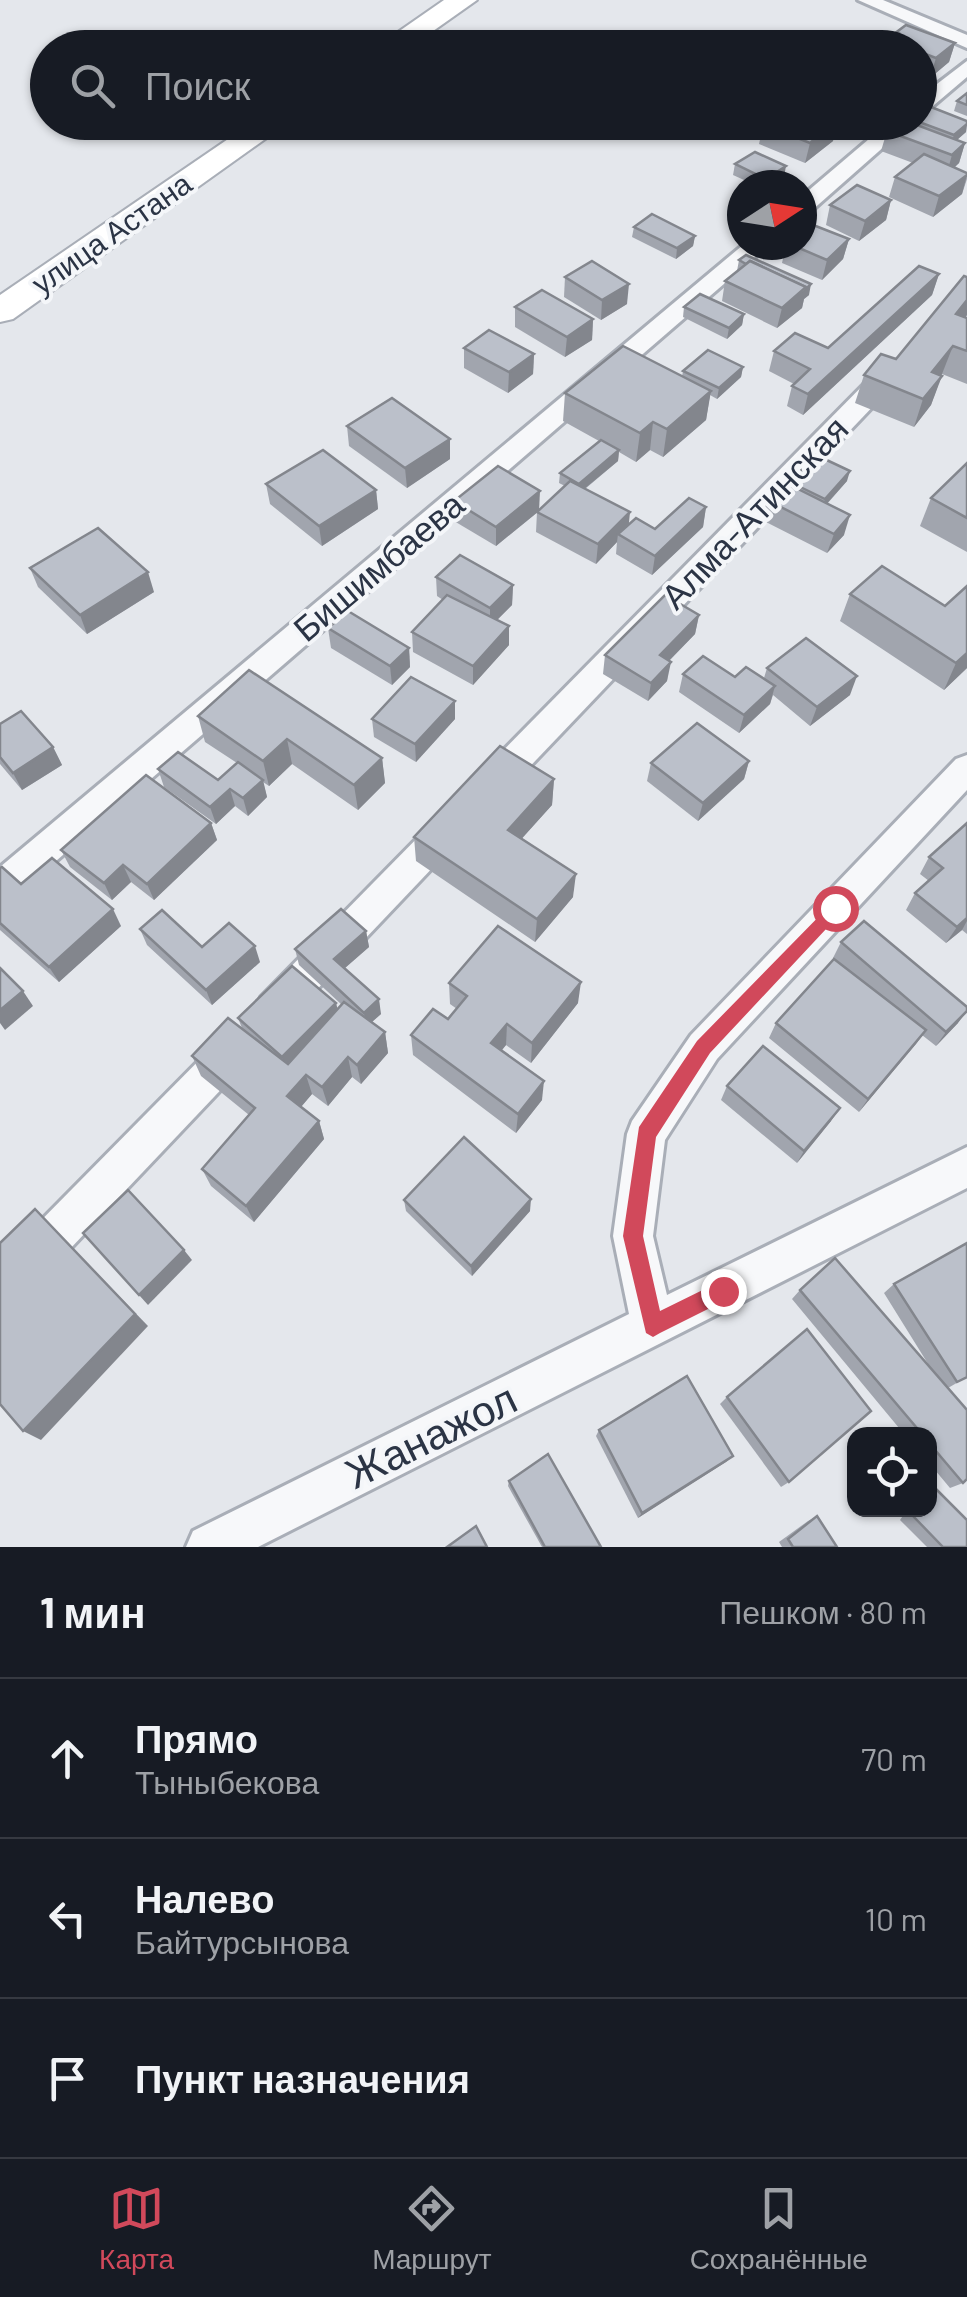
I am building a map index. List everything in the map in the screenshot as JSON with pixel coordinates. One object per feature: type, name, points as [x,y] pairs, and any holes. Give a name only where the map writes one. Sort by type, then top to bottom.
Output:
[{"type":"main road","points":[[417,30],[463,0]]},
{"type":"main road","name":"улица Астана","points":[[0,312],[248,140]]},
{"type":"street","points":[[867,0],[967,42]]},
{"type":"street","points":[[937,93],[967,67]]},
{"type":"street","points":[[817,194],[881,140]]},
{"type":"street","name":"Бишимбаева","points":[[0,888],[739,260]]},
{"type":"street","name":"Алма-Атинская","points":[[0,1292],[912,351]]},
{"type":"street","points":[[653,1326],[633,1236],[646,1134],[704,1047],[967,768]]},
{"type":"street","name":"Жанажол","points":[[209,1547],[967,1167]]},
{"type":"building","points":[[937,36],[955,43],[937,57]]},
{"type":"building","points":[[937,109],[967,121],[954,135],[937,129]]},
{"type":"building","points":[[937,132],[965,143],[952,155],[911,140],[937,140]]},
{"type":"building","points":[[755,152],[786,166],[780,170],[747,170],[735,164]]},
{"type":"building","points":[[924,154],[967,175],[939,196],[895,177]]},
{"type":"building","points":[[857,185],[891,200],[865,221],[830,205]]},
{"type":"building","points":[[652,214],[695,236],[677,248],[634,227]]},
{"type":"building","points":[[817,227],[849,239],[827,260],[817,256]]},
{"type":"building","points":[[739,260],[757,260],[811,284],[806,289],[750,261],[746,264]]},
{"type":"building","points":[[592,261],[629,284],[602,300],[565,277]]},
{"type":"building","points":[[750,261],[806,287],[782,308],[725,281]]},
{"type":"building","points":[[919,266],[939,274],[808,394],[792,386],[810,369],[774,351],[795,333],[828,348]]},
{"type":"building","points":[[964,276],[967,300],[956,314],[967,318],[967,351],[953,346],[932,372],[942,376],[923,399],[864,375],[881,354],[896,359]]},
{"type":"building","points":[[542,290],[593,319],[567,337],[515,307]]},
{"type":"building","points":[[700,294],[744,314],[729,328],[684,307]]},
{"type":"building","points":[[489,330],[534,354],[509,372],[464,348]]},
{"type":"building","points":[[623,346],[711,391],[667,429],[653,422],[640,433],[565,393]]},
{"type":"building","points":[[708,350],[743,367],[719,388],[683,371]]},
{"type":"building","points":[[392,398],[450,439],[405,468],[347,426]]},
{"type":"building","points":[[601,440],[619,450],[579,484],[560,473]]},
{"type":"building","points":[[323,450],[376,490],[319,526],[266,484]]},
{"type":"building","points":[[816,455],[850,471],[825,499],[790,482]]},
{"type":"building","points":[[967,463],[967,518],[931,498]]},
{"type":"building","points":[[498,466],[540,491],[496,527],[454,501]]},
{"type":"building","points":[[570,481],[630,512],[598,544],[537,512]]},
{"type":"building","points":[[784,482],[850,515],[834,534],[767,500]]},
{"type":"building","points":[[689,498],[706,507],[655,556],[618,534],[636,518],[655,529]]},
{"type":"building","points":[[98,528],[148,572],[80,615],[30,568]]},
{"type":"building","points":[[460,555],[513,585],[490,608],[436,577]]},
{"type":"building","points":[[882,566],[945,606],[967,586],[967,653],[956,663],[850,594]]},
{"type":"building","points":[[447,595],[509,626],[473,666],[412,632]]},
{"type":"building","points":[[665,595],[699,615],[660,655],[671,662],[651,683],[605,655]]},
{"type":"building","points":[[348,611],[409,648],[390,666],[328,628]]},
{"type":"building","points":[[806,638],[857,676],[817,707],[767,668]]},
{"type":"building","points":[[703,656],[735,677],[746,667],[775,686],[744,715],[683,674]]},
{"type":"building","points":[[249,670],[382,758],[354,785],[287,739],[263,761],[198,716]]},
{"type":"building","points":[[411,677],[455,701],[415,744],[372,719]]},
{"type":"building","points":[[21,711],[53,747],[13,773],[0,757],[0,724]]},
{"type":"building","points":[[697,723],[749,761],[703,803],[651,763]]},
{"type":"building","points":[[500,746],[554,779],[508,830],[576,874],[537,919],[414,837]]},
{"type":"building","points":[[178,752],[218,780],[238,762],[263,780],[243,798],[230,789],[210,807],[158,769]]},
{"type":"building","points":[[146,775],[211,823],[147,884],[123,865],[104,883],[61,850]]},
{"type":"building","points":[[967,823],[967,918],[957,927],[915,893],[943,868],[929,857]]},
{"type":"building","points":[[52,858],[113,909],[49,967],[0,923],[0,868],[21,884]]},
{"type":"building","points":[[341,909],[366,931],[334,959],[379,999],[364,1013],[295,949]]},
{"type":"building","points":[[162,910],[202,947],[229,923],[255,946],[206,990],[140,929]]},
{"type":"building","points":[[864,921],[967,1007],[946,1032],[841,942]]},
{"type":"building","points":[[498,926],[581,982],[532,1043],[507,1024],[491,1043],[544,1081],[518,1114],[411,1035],[433,1009],[448,1019],[467,996],[449,983]]},
{"type":"building","points":[[834,959],[926,1030],[868,1099],[776,1023]]},
{"type":"building","points":[[292,966],[336,1003],[282,1057],[238,1018]]},
{"type":"building","points":[[0,968],[23,991],[0,1010]]},
{"type":"building","points":[[344,1002],[385,1032],[357,1065],[348,1057],[322,1087],[306,1075],[287,1096],[319,1121],[246,1206],[202,1169],[255,1108],[192,1056],[228,1018],[288,1064]]},
{"type":"building","points":[[763,1046],[840,1108],[804,1151],[727,1086]]},
{"type":"building","points":[[464,1137],[531,1199],[471,1266],[404,1200]]},
{"type":"building","points":[[128,1190],[184,1250],[139,1295],[83,1233]]},
{"type":"building","points":[[35,1209],[135,1314],[23,1431],[0,1404],[0,1243]]},
{"type":"building","points":[[967,1243],[967,1377],[957,1382],[894,1284]]},
{"type":"building","points":[[835,1258],[967,1410],[967,1479],[963,1483],[937,1452],[937,1427],[916,1427],[800,1290]]},
{"type":"building","points":[[807,1329],[871,1411],[853,1427],[847,1427],[847,1432],[789,1482],[727,1397]]},
{"type":"building","points":[[687,1376],[733,1456],[642,1513],[599,1430]]},
{"type":"building","points":[[548,1454],[601,1547],[545,1547],[509,1481]]},
{"type":"building","points":[[937,1490],[967,1520],[967,1547],[943,1547],[914,1517],[937,1517]]},
{"type":"building","points":[[817,1516],[837,1547],[793,1547],[788,1539]]},
{"type":"building","points":[[476,1526],[487,1547],[447,1547]]},
{"type":"route","points":[[723,1291],[653,1326],[633,1236],[646,1134],[704,1047],[835,908]]}]
